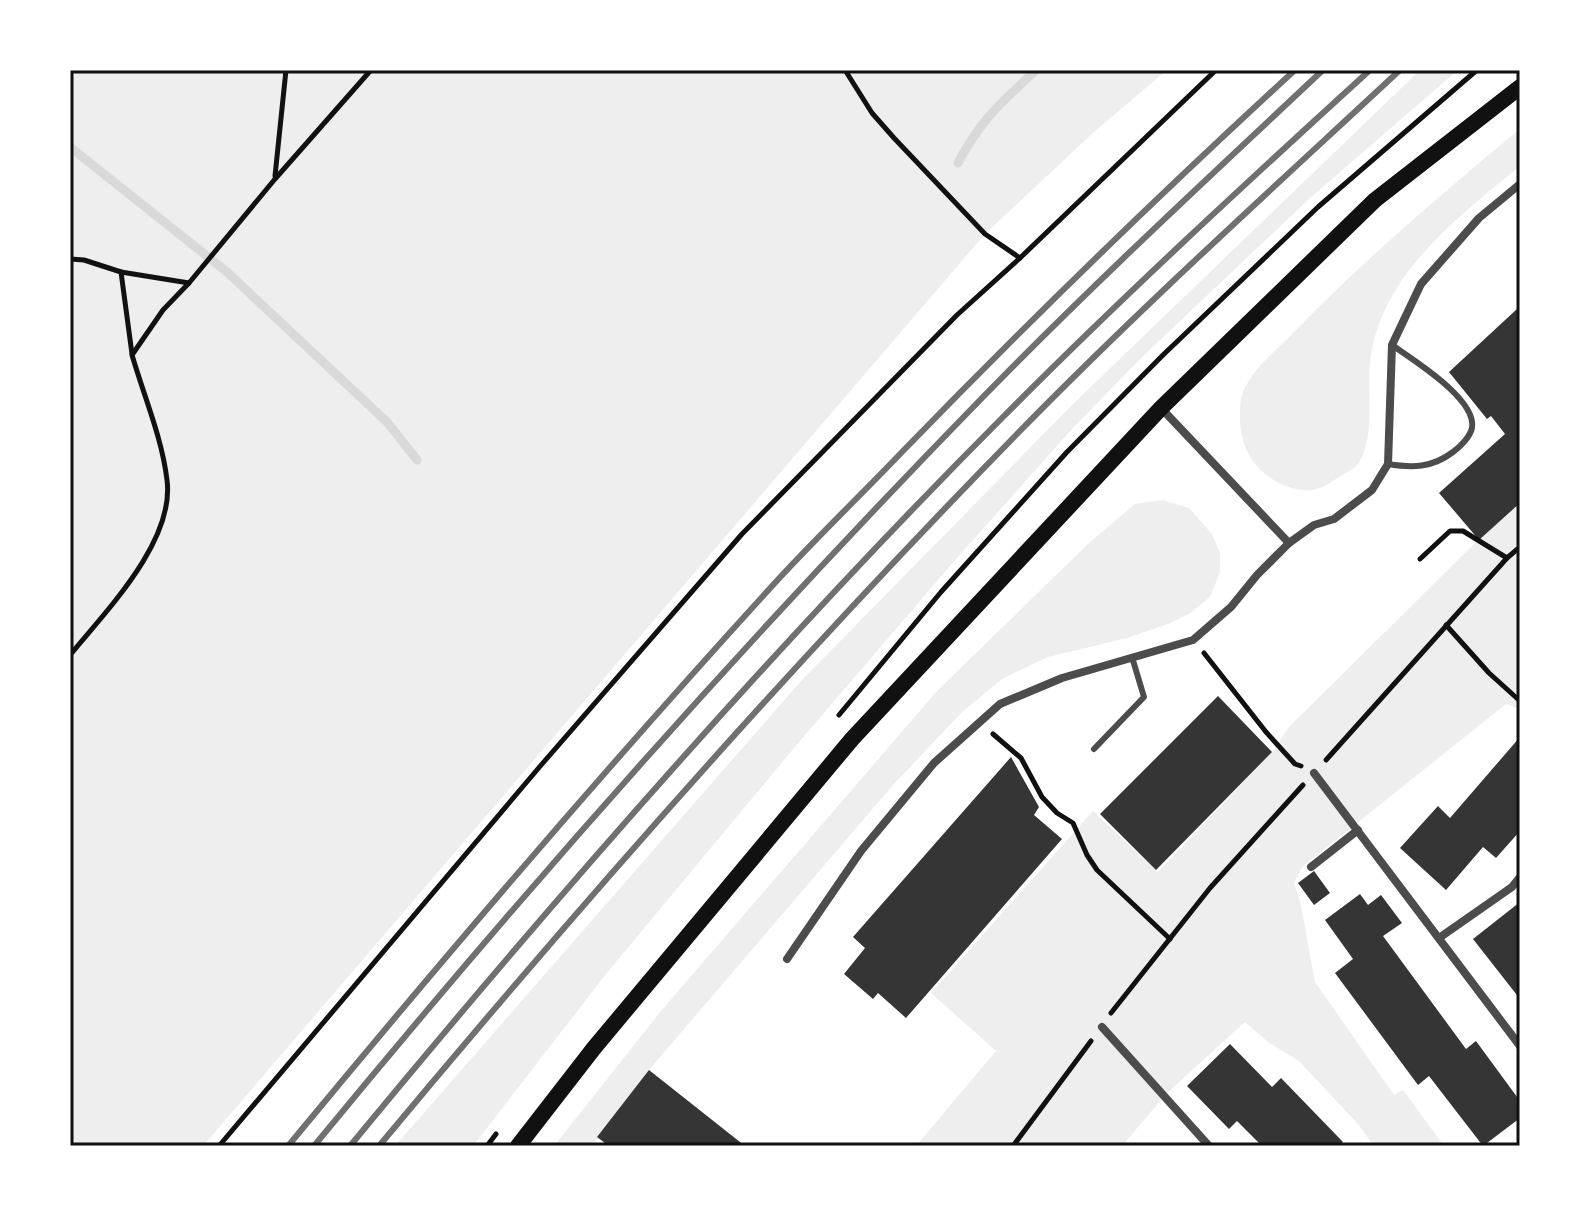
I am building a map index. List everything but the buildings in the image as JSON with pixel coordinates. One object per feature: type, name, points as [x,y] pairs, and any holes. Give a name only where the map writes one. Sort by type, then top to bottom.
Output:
[{"type":"main road","points":[[518,1146],[594,1048],[852,739],[1161,408],[1375,200],[1520,87]]},
{"type":"street","points":[[787,959],[861,851],[934,763],[1000,704],[1062,678],[1193,640],[1231,607],[1289,543],[1314,525],[1334,519],[1372,490],[1388,464],[1392,345],[1421,284],[1479,218],[1520,184]]},
{"type":"street","points":[[1161,408],[1289,543]]},
{"type":"street","points":[[1314,773],[1520,1046]]},
{"type":"street","points":[[1311,867],[1358,830]]},
{"type":"street","points":[[1439,938],[1512,887],[1520,877]]},
{"type":"street","points":[[1102,1027],[1209,1146]]},
{"type":"lane","points":[[1388,464],[1415,469],[1443,459],[1457,449],[1472,429],[1472,417],[1455,395],[1436,376],[1392,345]]},
{"type":"lane","points":[[1094,749],[1144,697],[1132,657]]},
{"type":"path","points":[[275,179],[286,70]]},
{"type":"path","points":[[132,355],[163,310],[371,70]]},
{"type":"path","points":[[845,70],[872,113],[894,138],[985,234],[1020,258]]},
{"type":"path","points":[[219,1146],[542,764],[742,534],[957,315],[1216,70]]},
{"type":"path","points":[[70,259],[84,260],[121,272],[189,283]]},
{"type":"path","points":[[70,655],[153,546],[166,513],[168,482],[132,355],[121,272]]},
{"type":"path","points":[[1420,559],[1450,531],[1463,531],[1507,558]]},
{"type":"path","points":[[1013,1146],[1210,888],[1520,547]]},
{"type":"path","points":[[1446,625],[1489,673],[1520,701]]},
{"type":"path","points":[[1193,640],[1295,764],[1314,773]]},
{"type":"path","points":[[977,724],[1002,740],[1021,758],[1042,797],[1057,813],[1073,823],[1097,870],[1170,939]]},
{"type":"shaded area","points":[[70,70],[1167,70],[1094,132],[985,234],[203,1146],[70,1146]]},
{"type":"shaded area","points":[[1420,70],[1458,70],[1310,198],[1140,359],[1072,429],[799,742],[606,974],[473,1146],[395,1146],[801,681],[1072,405]]},
{"type":"shaded area","points":[[1520,129],[1520,166],[1447,228],[1405,276],[1388,303],[1376,332],[1370,363],[1369,430],[1363,455],[1357,465],[1316,489],[1295,489],[1275,481],[1251,458],[1242,438],[1241,398],[1247,383],[1266,360],[1376,253]]},
{"type":"shaded area","points":[[1163,500],[1189,508],[1212,534],[1220,553],[1220,572],[1210,597],[1189,614],[1168,624],[1127,638],[1048,657],[1002,679],[962,712],[893,785],[649,1070],[592,1146],[554,1146],[661,1011],[937,691],[1089,543],[1135,504]]},
{"type":"shaded area","points":[[1520,504],[1520,709],[1506,704],[1302,867],[1294,883],[1315,982],[1394,1095],[1403,1090],[1444,1146],[1374,1146],[1358,1124],[1299,1061],[1269,1043],[1245,1022],[1167,1093],[1122,1146],[916,1146],[996,1051],[931,993],[1093,811],[1158,872],[1273,751],[1289,727],[1474,544]]},
{"type":"waterway","points":[[958,163],[984,123],[1036,70]]},
{"type":"waterway","points":[[70,147],[227,272],[387,422],[417,460]]},
{"type":"railway","points":[[288,1146],[527,863],[789,568],[1047,306],[1295,70]]},
{"type":"railway","points":[[314,1146],[557,859],[808,580],[1023,357],[1323,70]]},
{"type":"railway","points":[[350,1146],[667,774],[916,505],[1092,329],[1370,70]]},
{"type":"railway","points":[[379,1146],[690,784],[933,521],[1110,342],[1400,70]]}]
